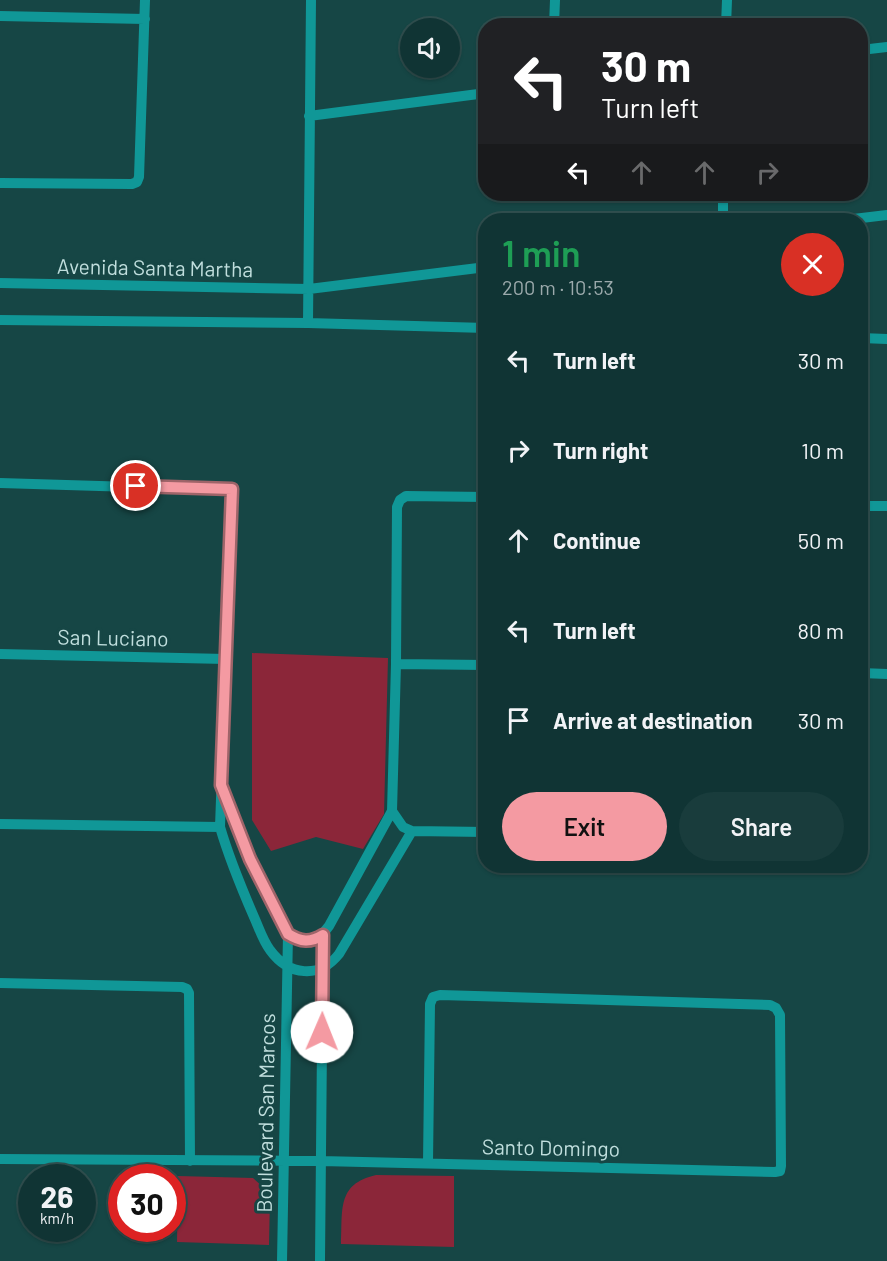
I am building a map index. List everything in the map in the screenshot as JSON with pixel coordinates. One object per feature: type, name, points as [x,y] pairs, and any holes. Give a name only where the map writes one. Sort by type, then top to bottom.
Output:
[{"type":"street","points":[[0,183],[132,184],[137,182],[145,0]]},
{"type":"street","points":[[308,323],[311,0]]},
{"type":"street","points":[[554,18],[555,0]]},
{"type":"street","points":[[726,18],[727,0]]},
{"type":"street","points":[[0,16],[145,19]]},
{"type":"street","points":[[868,49],[887,47]]},
{"type":"street","points":[[309,116],[478,94]]},
{"type":"street","points":[[868,217],[887,215]]},
{"type":"street","name":"Avenida Santa Martha","points":[[0,283],[309,289],[478,268]]},
{"type":"street","points":[[0,320],[308,323],[478,328]]},
{"type":"street","points":[[868,338],[887,339]]},
{"type":"street","points":[[0,483],[232,489],[219,827],[231,864],[268,947],[280,961],[288,967],[301,971],[323,968],[332,963],[412,831]]},
{"type":"street","points":[[288,934],[297,940],[306,941],[315,940],[323,935],[392,811],[397,507],[400,500],[406,496],[478,497]]},
{"type":"street","points":[[868,506],[887,506]]},
{"type":"street","name":"San Luciano","points":[[0,654],[226,659]]},
{"type":"street","points":[[396,664],[478,665]]},
{"type":"street","points":[[868,673],[887,674]]},
{"type":"street","name":"Boulevard San Marcos","points":[[221,785],[250,859],[288,934],[282,1261]]},
{"type":"street","points":[[392,811],[403,827],[412,831],[478,832]]},
{"type":"street","points":[[0,824],[219,827]]},
{"type":"street","points":[[320,1261],[323,935]]},
{"type":"street","points":[[0,983],[182,987],[187,989],[189,993],[190,1161]]},
{"type":"street","name":"Santo Domingo","points":[[0,1159],[321,1161],[775,1172],[780,1171],[780,1015],[776,1008],[770,1005],[440,995],[433,997],[430,1004],[428,1163]]},
{"type":"shaded area","points":[[252,653],[388,658],[384,814],[363,849],[316,837],[271,851],[252,820]]},
{"type":"shaded area","points":[[376,1175],[454,1176],[454,1247],[341,1244],[342,1210],[348,1192],[363,1179]]},
{"type":"shaded area","points":[[186,1176],[253,1178],[270,1197],[269,1245],[177,1242],[186,1242]]},
{"type":"route","points":[[136,486],[232,489],[221,785],[250,859],[288,934],[297,940],[306,941],[315,940],[323,935],[322,1032]]}]
